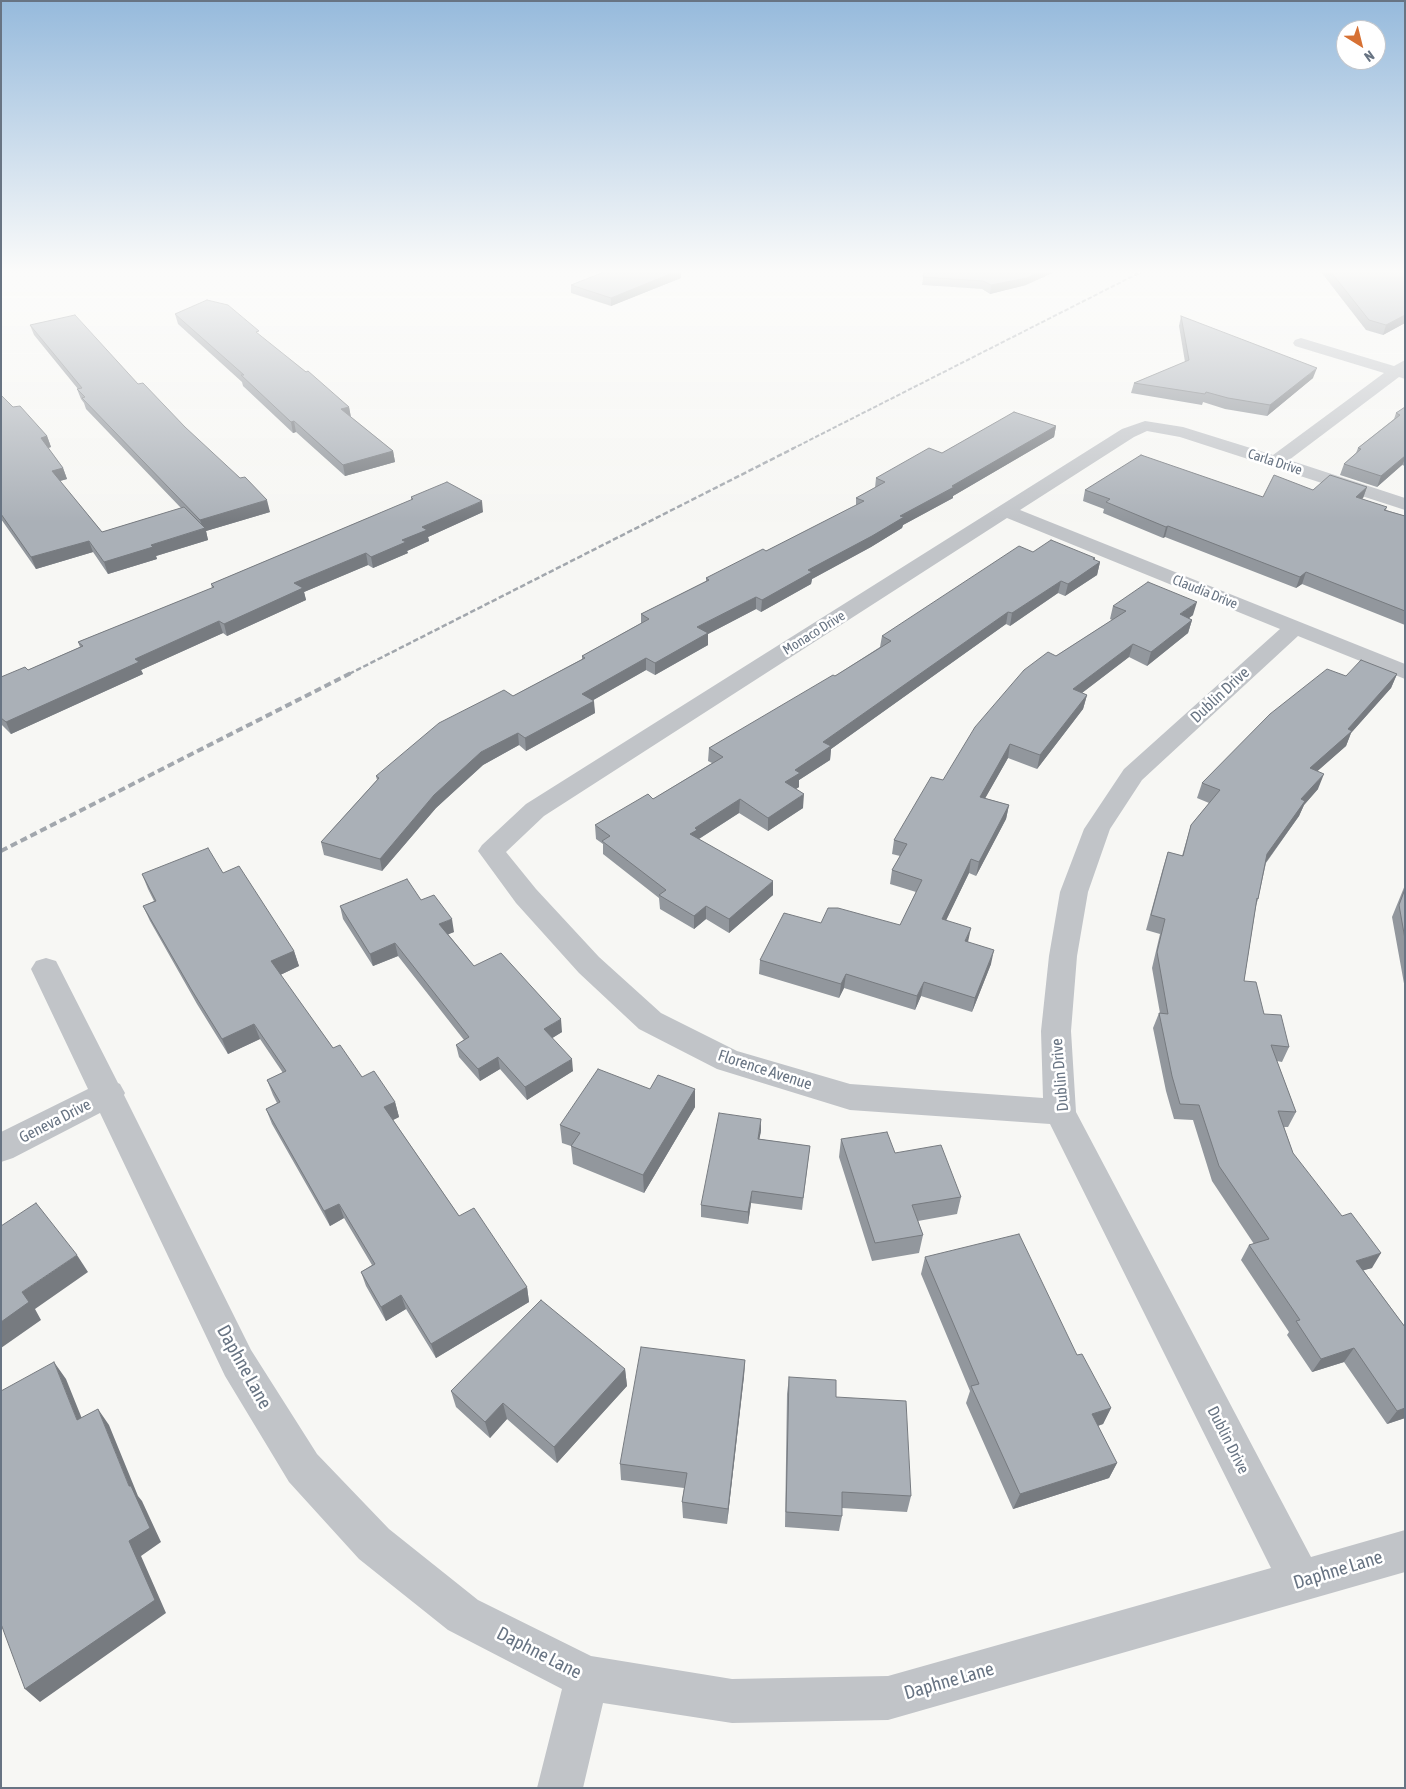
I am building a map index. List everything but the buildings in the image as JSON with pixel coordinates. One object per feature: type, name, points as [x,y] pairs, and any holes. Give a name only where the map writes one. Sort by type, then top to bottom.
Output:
[{"type":"street","points":[[1348,355],[1402,370]]},
{"type":"street","points":[[1275,462],[1402,370]]},
{"type":"street","name":"Carla Drive","points":[[1145,426],[1183,432],[1405,504]]},
{"type":"street","name":"Monaco Drive","points":[[491,851],[535,810],[1128,433],[1145,426]]},
{"type":"street","name":"Claudia Drive","points":[[1006,511],[1405,672]]},
{"type":"street","name":"Dublin Drive","points":[[1294,628],[1133,775],[1097,829],[1074,892],[1063,956],[1056,1031],[1060,1112],[1301,1582]]},
{"type":"street","name":"Florence Avenue","points":[[491,851],[526,896],[590,965],[650,1021],[728,1060],[850,1097],[1060,1112]]},
{"type":"street","name":"Daphne Lane","points":[[46,969],[109,1093],[238,1363],[303,1468],[374,1544],[463,1615],[587,1678],[732,1701],[888,1698],[1301,1582],[1405,1550]]},
{"type":"street","name":"Geneva Drive","points":[[1,1148],[109,1093]]},
{"type":"street","points":[[560,1788],[587,1678]]},
{"type":"railway","points":[[792,449],[976,355]]},
{"type":"railway","points":[[349,674],[794,448]]},
{"type":"railway","points":[[1,851],[351,673]]}]
